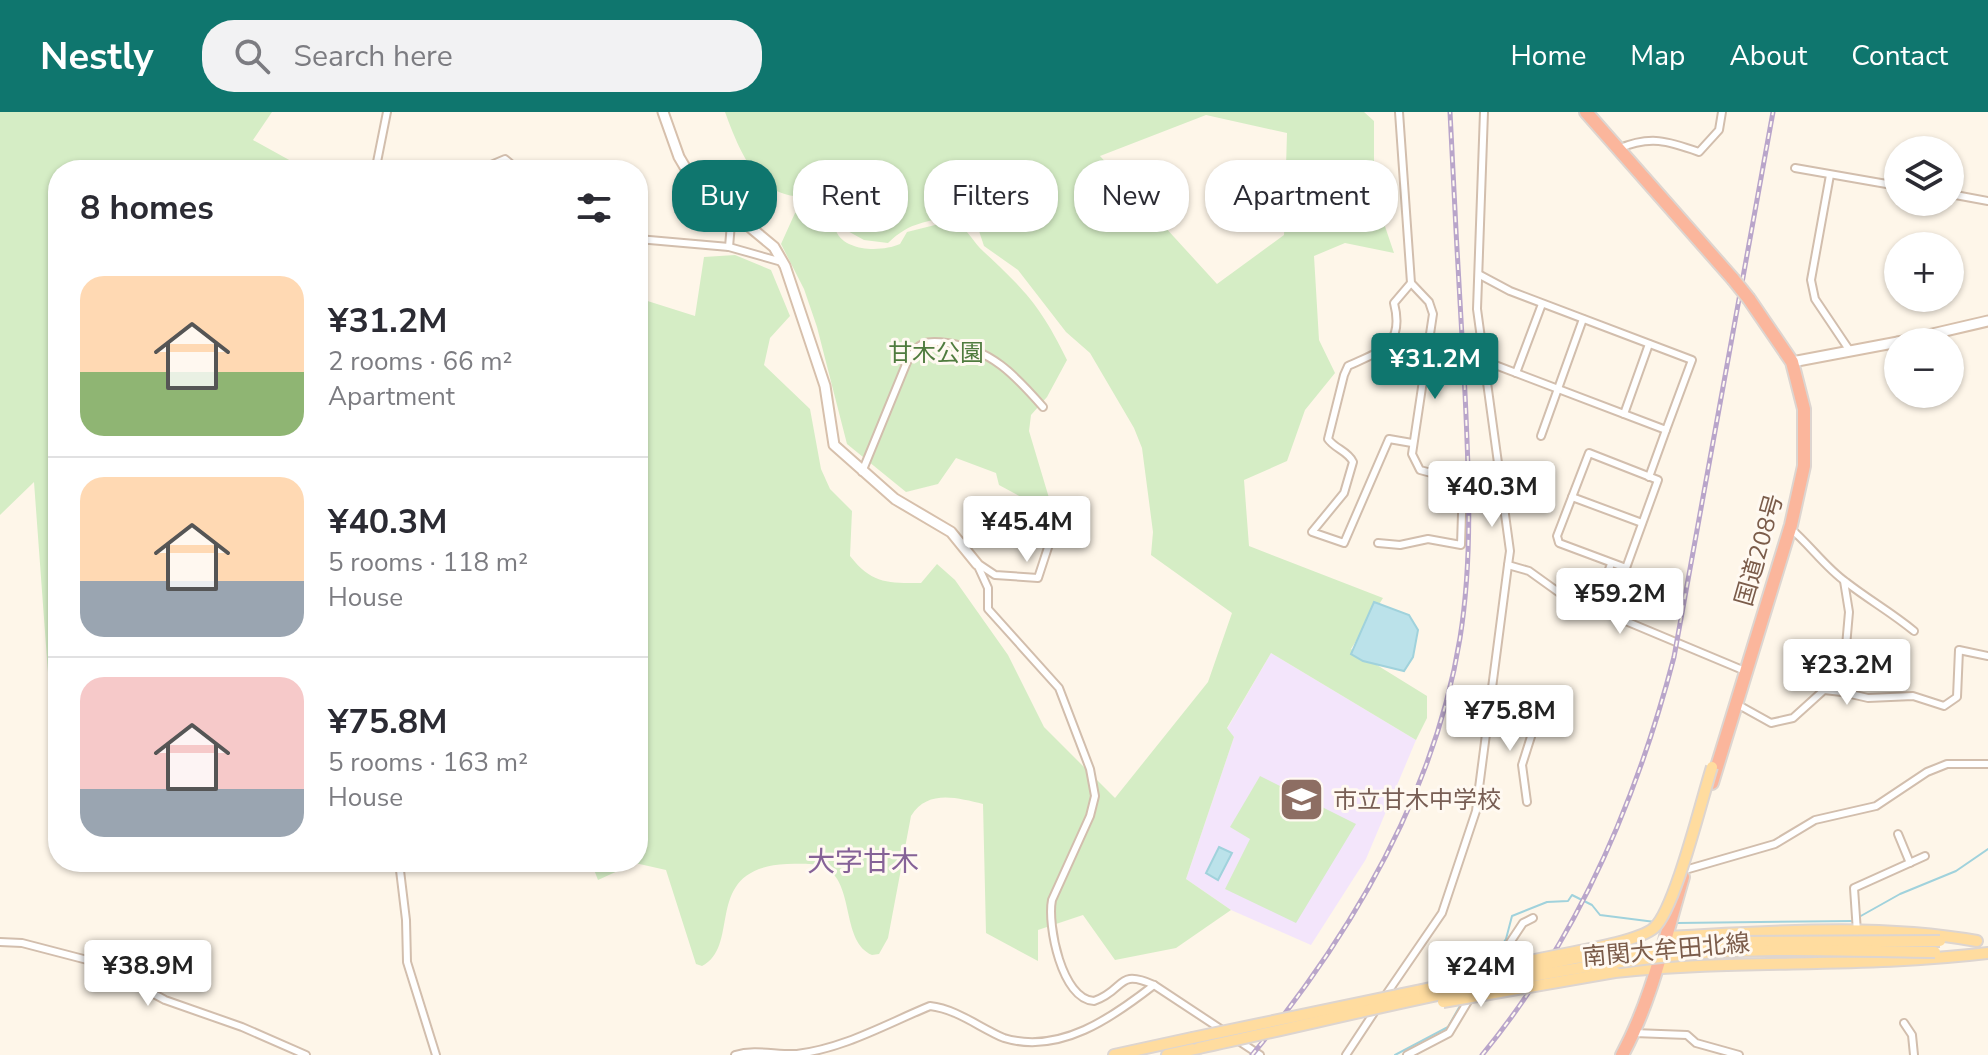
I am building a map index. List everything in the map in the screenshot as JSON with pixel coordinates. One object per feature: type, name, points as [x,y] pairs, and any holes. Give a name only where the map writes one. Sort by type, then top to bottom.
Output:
[{"type":"highway","name":"国道208号","points":[[1586,112],[1733,279],[1792,362],[1804,409],[1806,437],[1804,466],[1790,528],[1656,968],[1634,1033],[1622,1055]]},
{"type":"main road","points":[[1443,985],[1535,959],[1633,939],[1653,929],[1677,878],[1712,767],[1735,708]]},
{"type":"main road","points":[[1665,937],[1928,932],[1983,941]]},
{"type":"main road","name":"南関大牟田北線","points":[[1114,1055],[1196,1043],[1529,977],[1671,956],[1938,946],[1983,941]]},
{"type":"main road","name":"南関大牟田北線","points":[[1167,1055],[1196,1043],[1443,985],[1575,958],[1740,942],[1938,946],[1988,952]]},
{"type":"main road","points":[[1403,1004],[1429,1004],[1615,972],[1656,968],[1784,961],[1920,961],[1988,952]]},
{"type":"street","points":[[377,160],[387,112]]},
{"type":"street","points":[[663,112],[681,160]]},
{"type":"street","points":[[1399,112],[1411,283],[1429,302],[1433,314],[1412,454],[1420,470],[1502,492]]},
{"type":"street","points":[[1346,1055],[1442,913],[1476,811],[1508,565],[1502,492],[1477,309],[1484,112]]},
{"type":"street","points":[[1618,149],[1638,140],[1657,138],[1699,152],[1719,130],[1722,112]]},
{"type":"street","points":[[1795,168],[1884,184]]},
{"type":"street","points":[[1830,175],[1811,280],[1815,299],[1850,351]]},
{"type":"street","points":[[1964,197],[1988,201]]},
{"type":"street","points":[[729,247],[730,232]]},
{"type":"street","points":[[756,232],[774,247],[782,262],[825,386],[834,445],[895,499],[951,532],[977,564],[988,588],[988,609],[1059,688],[1090,769],[1095,796],[1049,915],[1050,931],[1069,981],[1088,1001],[1103,998],[1127,978],[1135,977],[1154,985],[1260,1055]]},
{"type":"street","points":[[648,240],[729,247],[782,262]]},
{"type":"street","points":[[1480,275],[1542,304],[1692,360],[1649,477]]},
{"type":"street","points":[[1411,283],[1394,303],[1398,318],[1393,340],[1386,349],[1348,366],[1344,375],[1328,439],[1333,447],[1350,455],[1353,462],[1344,493],[1312,532],[1344,543],[1389,439],[1412,443]]},
{"type":"street","points":[[1516,373],[1542,304]]},
{"type":"street","points":[[1541,436],[1583,319]]},
{"type":"street","points":[[1958,328],[1988,321]]},
{"type":"street","points":[[862,472],[907,362],[916,346],[926,341],[977,348],[1016,375],[1043,407]]},
{"type":"street","points":[[1624,414],[1649,344]]},
{"type":"street","points":[[1792,362],[1884,345]]},
{"type":"street","points":[[1482,360],[1666,430]]},
{"type":"street","points":[[1589,453],[1658,480],[1626,568],[1559,543],[1557,536],[1572,497],[1589,453]]},
{"type":"street","points":[[1378,543],[1400,545],[1428,539],[1461,545],[1463,482]]},
{"type":"street","points":[[1572,497],[1642,523]]},
{"type":"street","points":[[977,564],[995,575],[1038,578],[1055,526]]},
{"type":"street","points":[[1790,528],[1816,549],[1844,581],[1884,606],[1914,631]]},
{"type":"street","points":[[1594,609],[1611,564]]},
{"type":"street","points":[[1508,565],[1529,571],[1561,594],[1594,609],[1745,671]]},
{"type":"street","points":[[1842,692],[1849,612],[1844,581]]},
{"type":"street","points":[[1735,708],[1771,723],[1793,718],[1824,690],[1868,698],[1913,696],[1944,706],[1957,697],[1959,650],[1988,656]]},
{"type":"street","points":[[1490,711],[1535,724],[1522,765],[1527,802]]},
{"type":"street","points":[[1685,870],[1775,844],[1815,820],[1876,806],[1927,772],[1947,764],[1988,764]]},
{"type":"street","points":[[1898,834],[1910,863]]},
{"type":"street","points":[[1857,932],[1854,888],[1925,856]]},
{"type":"street","points":[[400,872],[407,962],[436,1055]]},
{"type":"street","points":[[1407,1055],[1455,1027],[1464,1007],[1523,923],[1533,918]]},
{"type":"street","points":[[0,942],[22,943],[95,962],[165,1000],[242,1027],[306,1055]]},
{"type":"street","points":[[735,1055],[795,1055],[823,1049],[854,1040],[930,1006],[1021,1044],[1045,1045],[1105,1023],[1154,985]]},
{"type":"street","points":[[1904,1023],[1912,1035],[1914,1055]]},
{"type":"street","points":[[1634,1033],[1687,1035],[1696,1043],[1739,1055]]},
{"type":"street","points":[[1020,1052],[1021,1044]]},
{"type":"shaded area","name":"市立甘木中学校","points":[[1271,653],[1416,740],[1366,859],[1311,945],[1231,910],[1186,879],[1234,737],[1227,729]]},
{"type":"green space","points":[[0,112],[272,112],[253,140],[289,160],[48,160],[48,673],[34,482],[0,515]]},
{"type":"green space","points":[[725,112],[1364,112],[1374,121],[1374,160],[1286,160],[1287,133],[1206,115],[1100,156],[1104,160],[1074,160],[1074,232],[1169,232],[1217,284],[1284,232],[1387,232],[1394,253],[1345,243],[1314,256],[1319,340],[1335,373],[1305,410],[1287,461],[1244,480],[1249,546],[1383,598],[1351,649],[1427,696],[1427,718],[1416,740],[1271,653],[1227,728],[1234,737],[1186,879],[1231,910],[1176,948],[1115,960],[1083,915],[1038,930],[1038,961],[986,933],[983,804],[944,798],[926,802],[911,816],[888,938],[879,954],[872,955],[856,939],[842,889],[829,870],[809,864],[787,864],[760,869],[743,879],[733,892],[714,956],[702,966],[696,964],[666,870],[648,866],[648,301],[695,316],[704,257],[735,255],[771,270],[790,316],[770,338],[764,365],[810,409],[821,469],[830,489],[852,511],[850,556],[866,572],[881,580],[921,583],[937,564],[955,580],[1008,655],[1044,727],[1115,798],[1208,682],[1232,613],[1151,555],[1153,532],[1142,448],[1134,428],[1090,353],[1066,332],[1018,270],[984,246],[979,232],[1058,232],[1058,160],[924,160],[924,223],[908,229],[908,160],[793,160],[793,195],[777,190],[777,160],[746,160]]},
{"type":"green space","name":"甘木公園","points":[[793,217],[793,232],[837,232],[847,243],[874,249],[900,244],[907,232],[924,228],[924,232],[966,232],[1032,301],[1067,360],[1047,397],[1031,415],[1029,431],[1052,508],[1047,511],[999,485],[996,473],[956,458],[938,484],[906,492],[847,444],[817,327],[804,289],[781,244]]},
{"type":"green space","points":[[849,232],[903,232],[888,243],[864,240]]},
{"type":"green space","points":[[1260,776],[1356,824],[1296,923],[1225,889],[1250,839],[1230,827]]},
{"type":"green space","points":[[595,872],[615,872],[598,880]]},
{"type":"water","points":[[1374,602],[1409,615],[1418,630],[1413,657],[1404,671],[1363,661],[1351,654]]},
{"type":"water","points":[[1219,847],[1232,853],[1218,880],[1206,873]]},
{"type":"waterway","points":[[1424,386],[1450,382]]},
{"type":"waterway","points":[[1859,917],[1900,894],[1956,871],[1988,849]]},
{"type":"waterway","points":[[1483,973],[1506,939],[1512,916],[1547,902],[1568,901],[1572,895],[1592,905],[1600,915],[1655,922]]},
{"type":"waterway","points":[[1677,923],[1854,921]]},
{"type":"waterway","points":[[1395,1055],[1448,1027],[1461,1004]]},
{"type":"railway","points":[[1252,1055],[1323,961],[1384,860],[1431,752],[1448,695],[1460,638],[1467,572],[1469,505],[1450,112]]},
{"type":"railway","points":[[1482,1055],[1516,1011],[1575,916],[1622,815],[1659,710],[1674,657],[1773,112]]},
{"type":"place","name":"市立甘木中学校","points":[[1302,800]]},
{"type":"district","name":"大字甘木","points":[[863,862]]}]
